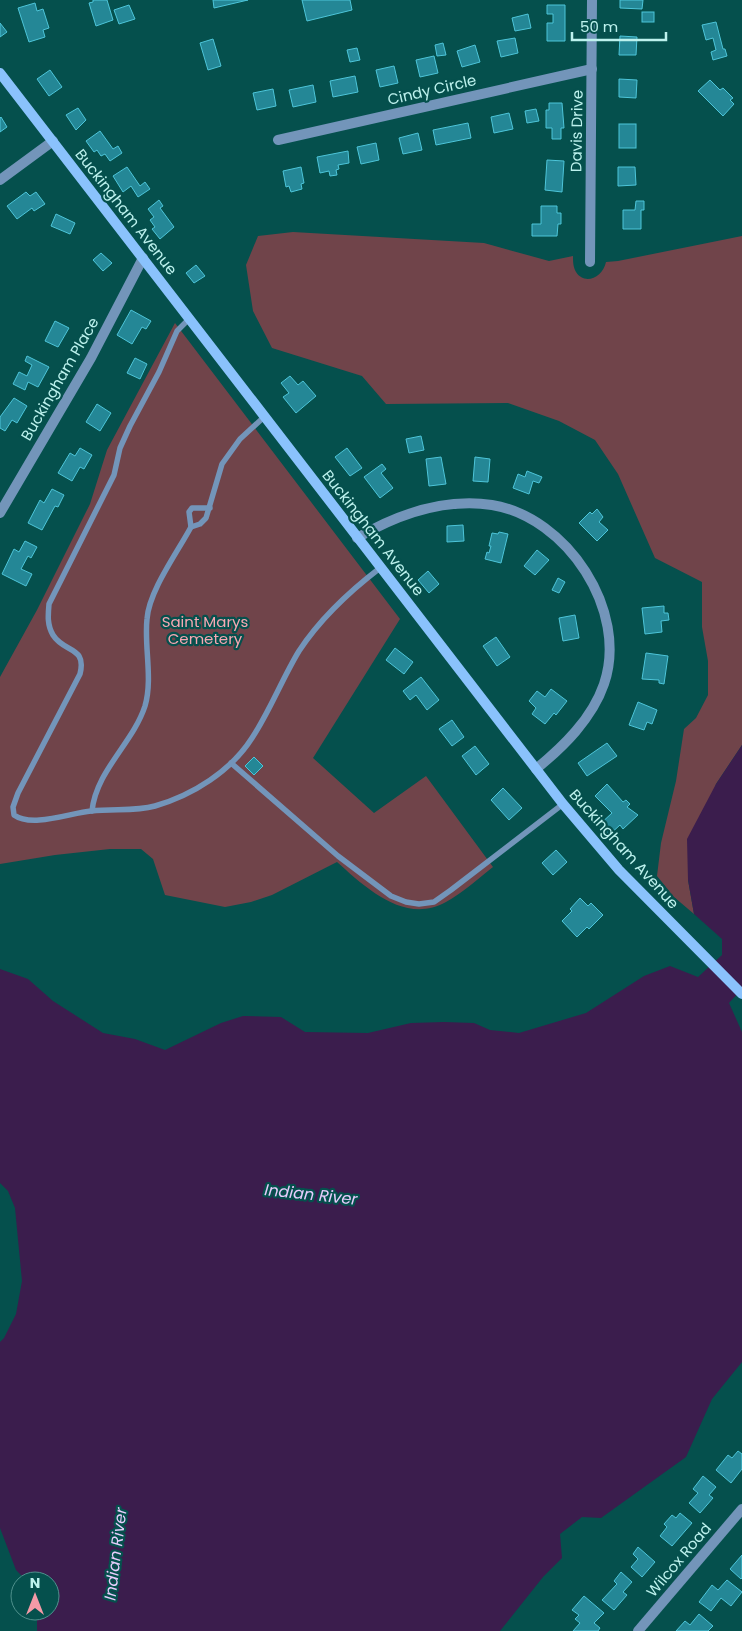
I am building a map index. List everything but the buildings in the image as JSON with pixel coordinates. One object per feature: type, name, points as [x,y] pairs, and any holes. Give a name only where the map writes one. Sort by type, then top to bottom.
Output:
[{"type":"main road","name":"Buckingham Avenue","points":[[0,72],[563,804],[619,870],[742,994]]},
{"type":"street","name":"Davis Drive","points":[[590,262],[592,0]]},
{"type":"street","name":"Cindy Circle","points":[[278,140],[592,69]]},
{"type":"street","points":[[0,180],[53,141]]},
{"type":"street","name":"Buckingham Place","points":[[0,513],[90,358],[143,258]]},
{"type":"street","points":[[358,538],[374,528],[431,507],[462,503],[493,506],[532,520],[550,532],[580,563],[593,583],[603,607],[608,627],[608,658],[604,683],[589,713],[573,734],[536,769]]},
{"type":"street","name":"Wilcox Road","points":[[638,1631],[742,1509]]},
{"type":"lane","points":[[189,318],[177,331],[159,372],[130,426],[120,448],[114,475],[49,604],[48,621],[54,636],[62,645],[78,653],[82,666],[80,674],[18,793],[14,815],[20,819],[32,821],[92,811],[130,811],[155,807],[181,797],[204,784],[231,763],[252,738],[300,650],[316,628],[342,601],[380,568]]},
{"type":"lane","points":[[191,527],[200,524],[206,518],[222,464],[240,439],[264,417]]},
{"type":"lane","points":[[92,811],[95,793],[138,724],[146,704],[148,650],[146,621],[151,599],[191,527],[189,512],[192,508],[210,508]]},
{"type":"lane","points":[[231,763],[338,856],[374,884],[391,896],[406,902],[419,904],[434,902],[563,804]]},
{"type":"green space","points":[[293,232],[484,243],[549,261],[573,256],[576,272],[580,276],[589,279],[601,272],[606,262],[742,236],[742,745],[716,784],[688,880],[694,914],[674,897],[657,876],[661,843],[676,781],[684,729],[696,718],[708,695],[708,661],[702,627],[702,582],[655,558],[618,474],[595,440],[559,421],[508,403],[386,404],[362,376],[272,348],[253,311],[246,265],[258,236]]},
{"type":"green space","name":"Saint Marys Cemetery","points":[[175,323],[400,619],[313,758],[374,813],[426,776],[493,867],[446,902],[431,908],[416,909],[401,906],[373,892],[337,862],[272,895],[251,902],[225,907],[165,895],[153,859],[141,849],[110,849],[0,864],[0,677],[37,610],[90,504],[107,450]]},
{"type":"water","name":"Indian River","points":[[742,745],[742,989],[729,1003],[742,1032],[742,1362],[712,1399],[686,1457],[601,1518],[582,1517],[560,1534],[562,1558],[543,1577],[500,1631],[37,1631],[37,1621],[60,1621],[60,1571],[17,1571],[0,1528],[0,1342],[16,1314],[22,1281],[15,1208],[8,1191],[0,1183],[0,969],[28,979],[53,1001],[103,1033],[135,1039],[165,1050],[221,1023],[243,1016],[281,1017],[305,1032],[368,1033],[411,1023],[444,1022],[474,1023],[490,1030],[519,1033],[586,1013],[644,976],[670,966],[698,977],[722,955],[722,939],[694,914],[688,880],[687,839],[716,784]]}]
